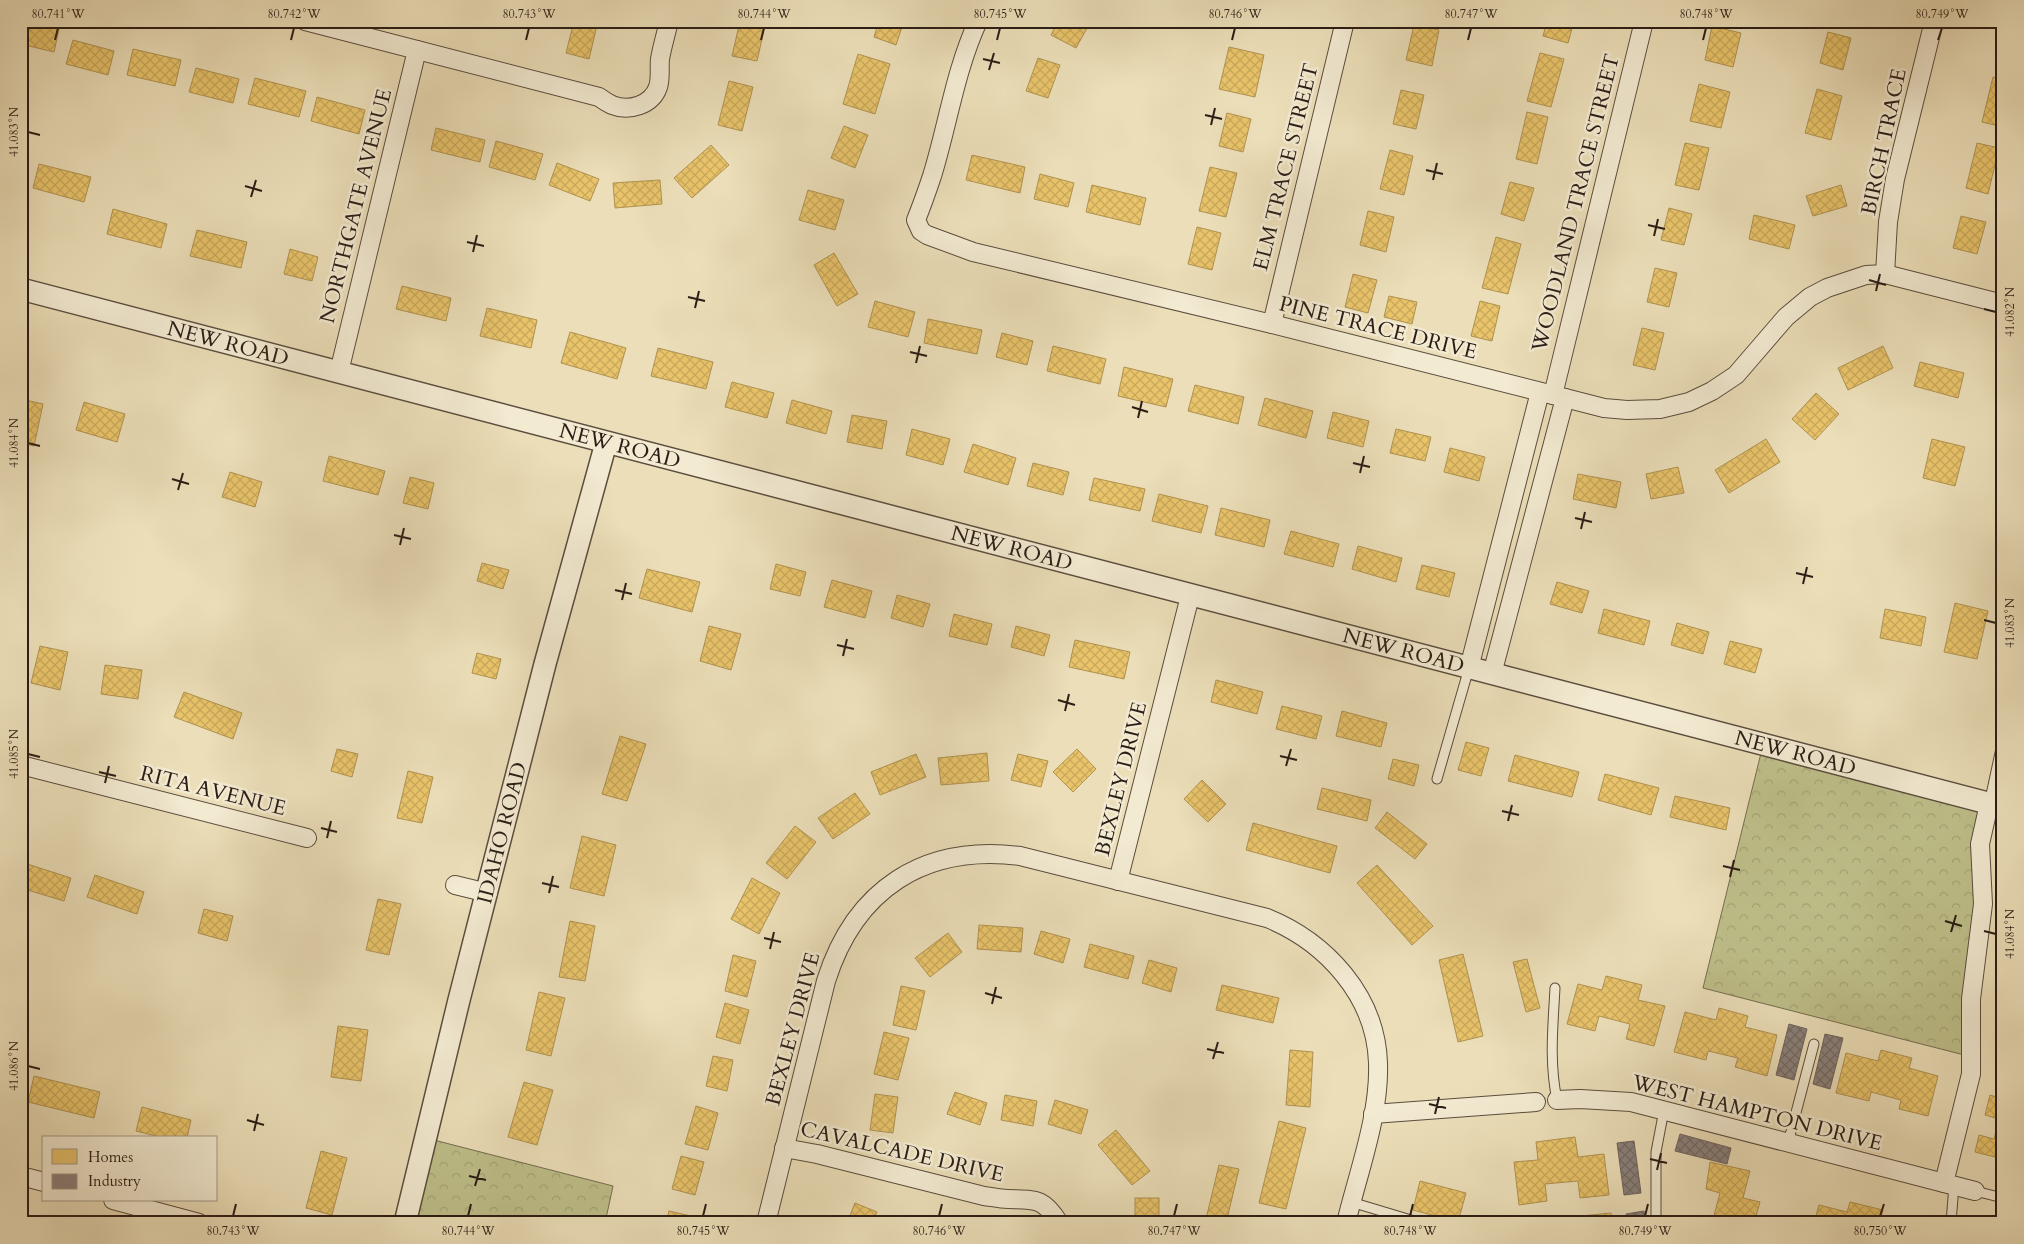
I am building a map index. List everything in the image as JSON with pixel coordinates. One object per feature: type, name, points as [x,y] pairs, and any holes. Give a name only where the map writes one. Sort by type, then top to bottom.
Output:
[{"type":"street","points":[[305,21],[599,97],[613,106],[622,108],[637,106],[653,96],[658,87],[660,58],[669,21]]},
{"type":"street","name":"PINE TRACE DRIVE","points":[[978,21],[955,82],[932,176],[916,220],[921,231],[973,252],[1272,324],[1604,408],[1627,410],[1660,409],[1689,402],[1712,391],[1736,375],[1786,317],[1810,297],[1847,280],[1885,274],[2003,304]]},
{"type":"street","name":"ELM TRACE STREET","points":[[1272,324],[1345,21]]},
{"type":"street","name":"WOODLAND TRACE STREET","points":[[1492,674],[1553,395],[1644,21]]},
{"type":"street","name":"BIRCH TRACE","points":[[1885,274],[1888,222],[1895,179],[1934,21]]},
{"type":"street","name":"NORTHGATE AVENUE","points":[[339,372],[417,50]]},
{"type":"street","name":"NEW ROAD","points":[[21,289],[1996,806]]},
{"type":"street","name":"WOODLAND TRACE STREET","points":[[1469,668],[1553,395]]},
{"type":"street","name":"IDAHO ROAD","points":[[405,1223],[459,1000],[488,893],[545,664],[606,443]]},
{"type":"street","name":"BEXLEY DRIVE","points":[[766,1223],[833,959],[853,922],[882,891],[901,877],[927,864],[951,857],[979,853],[1020,856],[1118,881],[1190,596]]},
{"type":"street","name":"RITA AVENUE","points":[[21,765],[307,838]]},
{"type":"street","points":[[1949,1184],[1971,1074],[1971,1000],[1983,904],[1980,844],[1996,806]]},
{"type":"street","points":[[1118,881],[1267,918],[1296,932],[1325,953],[1354,988],[1372,1029],[1378,1064],[1373,1114],[1346,1223]]},
{"type":"street","points":[[455,885],[488,893]]},
{"type":"street","name":"WEST HAMPTON DRIVE","points":[[1557,1100],[1580,1099],[1631,1102],[1975,1191]]},
{"type":"street","points":[[1373,1114],[1536,1102]]},
{"type":"street","name":"CAVALCADE DRIVE","points":[[784,1148],[817,1154],[984,1196],[1007,1199],[1028,1198],[1038,1201],[1047,1207],[1059,1223]]},
{"type":"street","points":[[21,1176],[42,1181]]},
{"type":"street","points":[[120,1202],[199,1223]]},
{"type":"lane","points":[[1437,779],[1469,668]]},
{"type":"lane","points":[[1996,806],[2003,739]]},
{"type":"lane","points":[[1555,988],[1551,1051],[1557,1100]]},
{"type":"lane","points":[[1788,1143],[1814,1044]]},
{"type":"lane","points":[[1656,1223],[1656,1152],[1664,1110]]},
{"type":"lane","points":[[1949,1184],[1951,1223]]},
{"type":"lane","points":[[1975,1191],[2003,1198]]},
{"type":"lane","points":[[1351,1202],[1420,1223]]},
{"type":"green space","points":[[1763,745],[1989,804],[1972,1057],[1703,988]]},
{"type":"green space","points":[[426,1138],[613,1186],[605,1223],[405,1223]]},
{"type":"building: Homes","points":[[21,21],[59,29],[54,52],[21,44]]},
{"type":"building: Homes","points":[[574,21],[598,21],[589,59],[566,53]]},
{"type":"building: Homes","points":[[740,21],[766,21],[757,61],[732,56]]},
{"type":"building: Homes","points":[[879,21],[904,21],[896,45],[874,37]]},
{"type":"building: Homes","points":[[1058,21],[1091,21],[1076,48],[1051,35]]},
{"type":"building: Homes","points":[[1247,21],[1273,21],[1272,28]]},
{"type":"building: Homes","points":[[1547,21],[1574,21],[1568,43],[1543,36]]},
{"type":"building: Homes","points":[[1414,25],[1439,30],[1432,66],[1406,60]]},
{"type":"building: Homes","points":[[1712,26],[1741,33],[1733,67],[1705,60]]},
{"type":"building: Homes","points":[[1828,32],[1851,38],[1843,70],[1820,63]]},
{"type":"building: Homes","points":[[73,40],[114,51],[108,75],[66,64]]},
{"type":"building: Homes","points":[[1229,47],[1264,55],[1255,97],[1219,89]]},
{"type":"building: Homes","points":[[133,49],[181,60],[175,86],[127,75]]},
{"type":"building: Homes","points":[[1540,53],[1564,59],[1551,107],[1527,101]]},
{"type":"building: Homes","points":[[858,54],[890,64],[875,114],[843,104]]},
{"type":"building: Homes","points":[[1038,58],[1060,65],[1048,98],[1026,91]]},
{"type":"building: Homes","points":[[196,68],[239,79],[233,103],[189,92]]},
{"type":"building: Homes","points":[[1993,77],[2003,80],[2003,127],[1982,122]]},
{"type":"building: Homes","points":[[255,78],[306,91],[299,117],[248,104]]},
{"type":"building: Homes","points":[[729,81],[753,87],[742,131],[718,125]]},
{"type":"building: Homes","points":[[1699,84],[1730,92],[1721,128],[1690,121]]},
{"type":"building: Homes","points":[[1817,89],[1842,96],[1831,140],[1805,133]]},
{"type":"building: Homes","points":[[1401,90],[1424,95],[1416,129],[1393,124]]},
{"type":"building: Homes","points":[[317,97],[365,110],[359,134],[311,121]]},
{"type":"building: Homes","points":[[1527,112],[1548,117],[1537,164],[1516,159]]},
{"type":"building: Homes","points":[[1227,113],[1251,119],[1243,152],[1219,146]]},
{"type":"building: Homes","points":[[844,126],[868,135],[855,168],[831,158]]},
{"type":"building: Homes","points":[[436,128],[485,140],[480,162],[431,150]]},
{"type":"building: Homes","points":[[496,141],[543,154],[535,180],[489,167]]},
{"type":"building: Homes","points":[[1685,143],[1709,148],[1699,190],[1675,185]]},
{"type":"building: Homes","points":[[1977,143],[1999,148],[1988,194],[1966,188]]},
{"type":"building: Homes","points":[[711,145],[729,165],[692,198],[674,178]]},
{"type":"building: Homes","points":[[1390,150],[1413,156],[1404,195],[1380,189]]},
{"type":"building: Homes","points":[[972,155],[1025,167],[1020,193],[966,180]]},
{"type":"building: Homes","points":[[557,163],[599,179],[590,201],[549,185]]},
{"type":"building: Homes","points":[[39,164],[91,177],[84,202],[33,188]]},
{"type":"building: Homes","points":[[1210,167],[1237,173],[1226,217],[1199,211]]},
{"type":"building: Homes","points":[[1040,174],[1074,183],[1068,207],[1034,199]]},
{"type":"building: Homes","points":[[660,180],[662,204],[615,208],[613,183]]},
{"type":"building: Homes","points":[[1510,182],[1534,188],[1524,221],[1501,214]]},
{"type":"building: Homes","points":[[1092,185],[1146,198],[1140,225],[1086,212]]},
{"type":"building: Homes","points":[[1841,185],[1847,206],[1813,216],[1806,196]]},
{"type":"building: Homes","points":[[808,190],[844,200],[835,230],[799,220]]},
{"type":"building: Homes","points":[[1669,208],[1692,214],[1684,245],[1661,240]]},
{"type":"building: Homes","points":[[113,209],[167,224],[161,248],[107,234]]},
{"type":"building: Homes","points":[[1368,211],[1394,217],[1386,252],[1360,245]]},
{"type":"building: Homes","points":[[1754,215],[1795,225],[1789,249],[1749,239]]},
{"type":"building: Homes","points":[[1961,216],[1986,222],[1977,254],[1953,248]]},
{"type":"building: Homes","points":[[1197,227],[1221,233],[1212,270],[1188,264]]},
{"type":"building: Homes","points":[[197,230],[247,242],[241,268],[190,256]]},
{"type":"building: Homes","points":[[1496,237],[1521,244],[1508,294],[1482,288]]},
{"type":"building: Homes","points":[[290,249],[318,257],[312,281],[284,274]]},
{"type":"building: Homes","points":[[834,253],[858,294],[837,306],[814,265]]},
{"type":"building: Homes","points":[[1655,268],[1677,273],[1669,307],[1647,302]]},
{"type":"building: Homes","points":[[1353,274],[1377,280],[1368,313],[1345,307]]},
{"type":"building: Homes","points":[[402,286],[451,298],[446,321],[396,309]]},
{"type":"building: Homes","points":[[1389,296],[1417,302],[1412,324],[1384,317]]},
{"type":"building: Homes","points":[[875,301],[915,312],[908,337],[868,327]]},
{"type":"building: Homes","points":[[1480,301],[1500,306],[1492,341],[1471,336]]},
{"type":"building: Homes","points":[[487,308],[537,320],[531,348],[480,336]]},
{"type":"building: Homes","points":[[928,319],[982,330],[977,354],[924,343]]},
{"type":"building: Homes","points":[[1642,328],[1664,333],[1655,370],[1633,365]]},
{"type":"building: Homes","points":[[570,332],[626,348],[617,379],[561,363]]},
{"type":"building: Homes","points":[[1002,333],[1033,341],[1027,365],[996,357]]},
{"type":"building: Homes","points":[[1053,346],[1106,359],[1100,384],[1047,371]]},
{"type":"building: Homes","points":[[1883,346],[1893,368],[1848,390],[1838,368]]},
{"type":"building: Homes","points":[[658,348],[713,362],[706,389],[651,376]]},
{"type":"building: Homes","points":[[1920,362],[1964,373],[1958,398],[1914,386]]},
{"type":"building: Homes","points":[[1124,367],[1173,379],[1166,407],[1118,396]]},
{"type":"building: Homes","points":[[732,382],[774,393],[767,418],[725,407]]},
{"type":"building: Homes","points":[[1195,385],[1244,397],[1238,424],[1188,411]]},
{"type":"building: Homes","points":[[1816,393],[1839,414],[1815,440],[1792,419]]},
{"type":"building: Homes","points":[[1265,398],[1313,411],[1306,438],[1258,425]]},
{"type":"building: Homes","points":[[21,399],[43,404],[34,446],[21,443]]},
{"type":"building: Homes","points":[[792,400],[832,411],[826,434],[786,423]]},
{"type":"building: Homes","points":[[84,402],[125,414],[117,442],[76,430]]},
{"type":"building: Homes","points":[[1333,412],[1369,421],[1363,447],[1327,438]]},
{"type":"building: Homes","points":[[852,415],[887,421],[882,449],[847,442]]},
{"type":"building: Homes","points":[[912,429],[950,439],[943,465],[906,455]]},
{"type":"building: Homes","points":[[1396,429],[1431,437],[1425,461],[1390,453]]},
{"type":"building: Homes","points":[[1766,439],[1780,462],[1729,493],[1715,470]]},
{"type":"building: Homes","points":[[1932,439],[1965,447],[1955,486],[1923,478]]},
{"type":"building: Homes","points":[[973,444],[1016,458],[1008,485],[964,472]]},
{"type":"building: Homes","points":[[1450,448],[1485,457],[1479,481],[1444,472]]},
{"type":"building: Homes","points":[[329,456],[385,471],[378,495],[323,481]]},
{"type":"building: Homes","points":[[1033,463],[1069,472],[1063,495],[1027,486]]},
{"type":"building: Homes","points":[[1678,467],[1684,493],[1651,499],[1646,474]]},
{"type":"building: Homes","points":[[230,472],[262,482],[255,507],[222,497]]},
{"type":"building: Homes","points":[[1578,474],[1621,482],[1616,508],[1573,499]]},
{"type":"building: Homes","points":[[410,477],[434,483],[428,509],[403,503]]},
{"type":"building: Homes","points":[[1094,478],[1145,489],[1140,511],[1089,500]]},
{"type":"building: Homes","points":[[1159,494],[1208,506],[1201,533],[1152,521]]},
{"type":"building: Homes","points":[[1221,508],[1270,520],[1264,547],[1215,535]]},
{"type":"building: Homes","points":[[1291,531],[1339,544],[1333,567],[1284,554]]},
{"type":"building: Homes","points":[[1358,546],[1402,558],[1396,582],[1352,569]]},
{"type":"building: Homes","points":[[482,563],[509,570],[503,589],[477,581]]},
{"type":"building: Homes","points":[[776,564],[806,572],[800,596],[770,589]]},
{"type":"building: Homes","points":[[1422,565],[1455,573],[1449,597],[1416,589]]},
{"type":"building: Homes","points":[[647,569],[700,582],[692,612],[639,598]]},
{"type":"building: Homes","points":[[832,580],[872,591],[865,618],[824,607]]},
{"type":"building: Homes","points":[[1557,582],[1589,591],[1582,613],[1550,604]]},
{"type":"building: Homes","points":[[897,595],[930,604],[923,627],[891,618]]},
{"type":"building: Homes","points":[[1955,603],[1988,611],[1977,659],[1944,652]]},
{"type":"building: Homes","points":[[1604,609],[1650,621],[1644,645],[1598,633]]},
{"type":"building: Homes","points":[[1885,609],[1926,617],[1921,646],[1880,638]]},
{"type":"building: Homes","points":[[954,614],[992,624],[987,645],[949,636]]},
{"type":"building: Homes","points":[[1677,623],[1709,632],[1703,654],[1671,645]]},
{"type":"building: Homes","points":[[709,626],[741,634],[731,670],[700,661]]},
{"type":"building: Homes","points":[[1016,626],[1050,635],[1044,656],[1011,647]]},
{"type":"building: Homes","points":[[1075,640],[1130,652],[1124,679],[1069,667]]},
{"type":"building: Homes","points":[[1730,641],[1762,649],[1755,673],[1724,664]]},
{"type":"building: Homes","points":[[40,646],[68,652],[60,690],[31,683]]},
{"type":"building: Homes","points":[[477,653],[501,659],[496,679],[472,673]]},
{"type":"building: Homes","points":[[105,665],[142,670],[138,699],[101,694]]},
{"type":"building: Homes","points":[[1216,680],[1263,692],[1257,714],[1211,702]]},
{"type":"building: Homes","points":[[184,692],[242,713],[233,739],[174,717]]},
{"type":"building: Homes","points":[[1282,706],[1322,716],[1316,739],[1276,729]]},
{"type":"building: Homes","points":[[1342,711],[1387,723],[1381,747],[1336,736]]},
{"type":"building: Homes","points":[[620,736],[646,744],[627,801],[602,794]]},
{"type":"building: Homes","points":[[1466,742],[1489,748],[1481,776],[1458,770]]},
{"type":"building: Homes","points":[[337,749],[358,754],[352,777],[331,771]]},
{"type":"building: Homes","points":[[1077,749],[1096,769],[1073,792],[1053,772]]},
{"type":"building: Homes","points":[[987,753],[989,781],[941,785],[938,758]]},
{"type":"building: Homes","points":[[916,754],[926,777],[880,795],[871,772]]},
{"type":"building: Homes","points":[[1018,754],[1048,761],[1041,787],[1011,780]]},
{"type":"building: Homes","points":[[1515,755],[1579,772],[1572,797],[1508,781]]},
{"type":"building: Homes","points":[[1393,759],[1419,765],[1414,786],[1388,779]]},
{"type":"building: Homes","points":[[408,771],[433,777],[422,823],[397,818]]},
{"type":"building: Homes","points":[[1605,774],[1659,788],[1651,815],[1598,800]]},
{"type":"building: Homes","points":[[1202,780],[1226,804],[1208,822],[1184,799]]},
{"type":"building: Homes","points":[[1322,788],[1371,800],[1367,821],[1317,809]]},
{"type":"building: Homes","points":[[855,793],[870,814],[833,839],[818,818]]},
{"type":"building: Homes","points":[[1675,796],[1730,808],[1726,830],[1670,817]]},
{"type":"building: Homes","points":[[1387,812],[1427,844],[1415,859],[1375,828]]},
{"type":"building: Homes","points":[[1253,823],[1337,846],[1330,873],[1246,850]]},
{"type":"building: Homes","points":[[795,826],[816,842],[787,879],[766,863]]},
{"type":"building: Homes","points":[[582,836],[616,845],[604,896],[570,888]]},
{"type":"building: Homes","points":[[21,862],[71,878],[64,901],[21,888]]},
{"type":"building: Homes","points":[[1377,865],[1433,926],[1412,945],[1357,883]]},
{"type":"building: Homes","points":[[95,875],[144,892],[137,914],[87,897]]},
{"type":"building: Homes","points":[[752,878],[780,893],[759,934],[731,919]]},
{"type":"building: Homes","points":[[378,899],[401,904],[389,955],[366,950]]},
{"type":"building: Homes","points":[[204,909],[233,916],[227,941],[198,933]]},
{"type":"building: Homes","points":[[570,921],[595,926],[585,981],[559,977]]},
{"type":"building: Homes","points":[[979,925],[1023,928],[1021,952],[977,949]]},
{"type":"building: Homes","points":[[1041,931],[1070,939],[1063,963],[1034,954]]},
{"type":"building: Homes","points":[[948,933],[962,952],[930,977],[915,958]]},
{"type":"building: Homes","points":[[1090,944],[1134,956],[1128,979],[1084,967]]},
{"type":"building: Homes","points":[[1463,954],[1483,1036],[1458,1042],[1439,960]]},
{"type":"building: Homes","points":[[733,955],[756,961],[747,997],[725,991]]},
{"type":"building: Homes","points":[[1527,959],[1540,1008],[1526,1012],[1513,962]]},
{"type":"building: Homes","points":[[1149,960],[1177,968],[1171,992],[1142,983]]},
{"type":"building: Homes","points":[[1606,976],[1642,985],[1638,1000],[1665,1006],[1654,1046],[1626,1039],[1630,1024],[1599,1016],[1595,1031],[1567,1024],[1578,984],[1602,990]]},
{"type":"building: Homes","points":[[1222,985],[1279,998],[1273,1023],[1216,1010]]},
{"type":"building: Homes","points":[[901,986],[925,991],[916,1030],[893,1025]]},
{"type":"building: Homes","points":[[539,992],[565,998],[551,1056],[526,1050]]},
{"type":"building: Homes","points":[[725,1003],[749,1010],[740,1044],[716,1037]]},
{"type":"building: Homes","points":[[1719,1008],[1748,1016],[1745,1027],[1777,1035],[1767,1076],[1735,1067],[1738,1058],[1708,1051],[1706,1060],[1674,1052],[1685,1012],[1716,1020]]},
{"type":"building: Homes","points":[[338,1026],[368,1030],[361,1081],[331,1077]]},
{"type":"building: Homes","points":[[884,1032],[909,1038],[898,1080],[874,1074]]},
{"type":"building: Homes","points":[[1290,1050],[1313,1052],[1310,1107],[1286,1105]]},
{"type":"building: Homes","points":[[1881,1050],[1912,1058],[1909,1068],[1938,1076],[1928,1116],[1899,1109],[1901,1100],[1871,1092],[1869,1101],[1836,1093],[1846,1053],[1878,1061]]},
{"type":"building: Homes","points":[[713,1056],[733,1060],[727,1091],[706,1086]]},
{"type":"building: Homes","points":[[34,1076],[100,1092],[94,1118],[28,1102]]},
{"type":"building: Homes","points":[[524,1082],[553,1090],[537,1145],[508,1137]]},
{"type":"building: Homes","points":[[955,1092],[987,1103],[980,1125],[947,1114]]},
{"type":"building: Homes","points":[[875,1094],[898,1097],[893,1133],[870,1130]]},
{"type":"building: Homes","points":[[1005,1095],[1037,1101],[1033,1126],[1001,1120]]},
{"type":"building: Homes","points":[[1990,1095],[2003,1099],[2003,1159],[1975,1152],[1979,1135],[1994,1139],[1999,1119],[1985,1115]]},
{"type":"building: Homes","points":[[1055,1100],[1088,1110],[1081,1134],[1048,1124]]},
{"type":"building: Homes","points":[[696,1106],[718,1113],[708,1150],[685,1144]]},
{"type":"building: Homes","points":[[142,1107],[191,1120],[187,1136],[156,1136],[136,1131]]},
{"type":"building: Homes","points":[[1279,1121],[1306,1128],[1286,1209],[1259,1203]]},
{"type":"building: Homes","points":[[1116,1130],[1150,1171],[1132,1185],[1098,1145]]},
{"type":"building: Homes","points":[[1575,1137],[1578,1157],[1604,1154],[1609,1195],[1580,1198],[1578,1181],[1545,1184],[1547,1201],[1519,1205],[1514,1162],[1538,1160],[1536,1142]]},
{"type":"building: Homes","points":[[321,1151],[347,1158],[332,1215],[306,1208]]},
{"type":"building: Homes","points":[[681,1156],[704,1162],[695,1195],[672,1189]]},
{"type":"building: Homes","points":[[1710,1162],[1750,1171],[1743,1198],[1760,1202],[1754,1223],[1712,1223],[1720,1193],[1706,1189]]},
{"type":"building: Homes","points":[[1219,1165],[1239,1169],[1226,1223],[1205,1223]]},
{"type":"building: Homes","points":[[1420,1181],[1466,1193],[1458,1222],[1413,1210]]},
{"type":"building: Homes","points":[[1135,1198],[1159,1198],[1159,1223],[1135,1223]]},
{"type":"building: Homes","points":[[1850,1202],[1883,1210],[1880,1221],[1888,1223],[1814,1223],[1819,1205],[1847,1212]]},
{"type":"building: Homes","points":[[855,1203],[877,1212],[872,1223],[847,1223]]},
{"type":"building: Homes","points":[[669,1211],[691,1216],[689,1223],[666,1223]]},
{"type":"building: Homes","points":[[1611,1213],[1613,1223],[1582,1223],[1581,1216]]},
{"type":"building: Homes","points":[[1548,1219],[1548,1223],[1520,1222]]},
{"type":"building: Industry","points":[[1789,1024],[1807,1029],[1794,1080],[1776,1075]]},
{"type":"building: Industry","points":[[1825,1034],[1843,1038],[1830,1089],[1813,1084]]},
{"type":"building: Industry","points":[[1680,1134],[1731,1148],[1727,1164],[1675,1151]]},
{"type":"building: Industry","points":[[1634,1141],[1641,1193],[1624,1195],[1617,1143]]},
{"type":"building: Industry","points":[[1644,1211],[1645,1223],[1627,1223],[1626,1214]]}]
